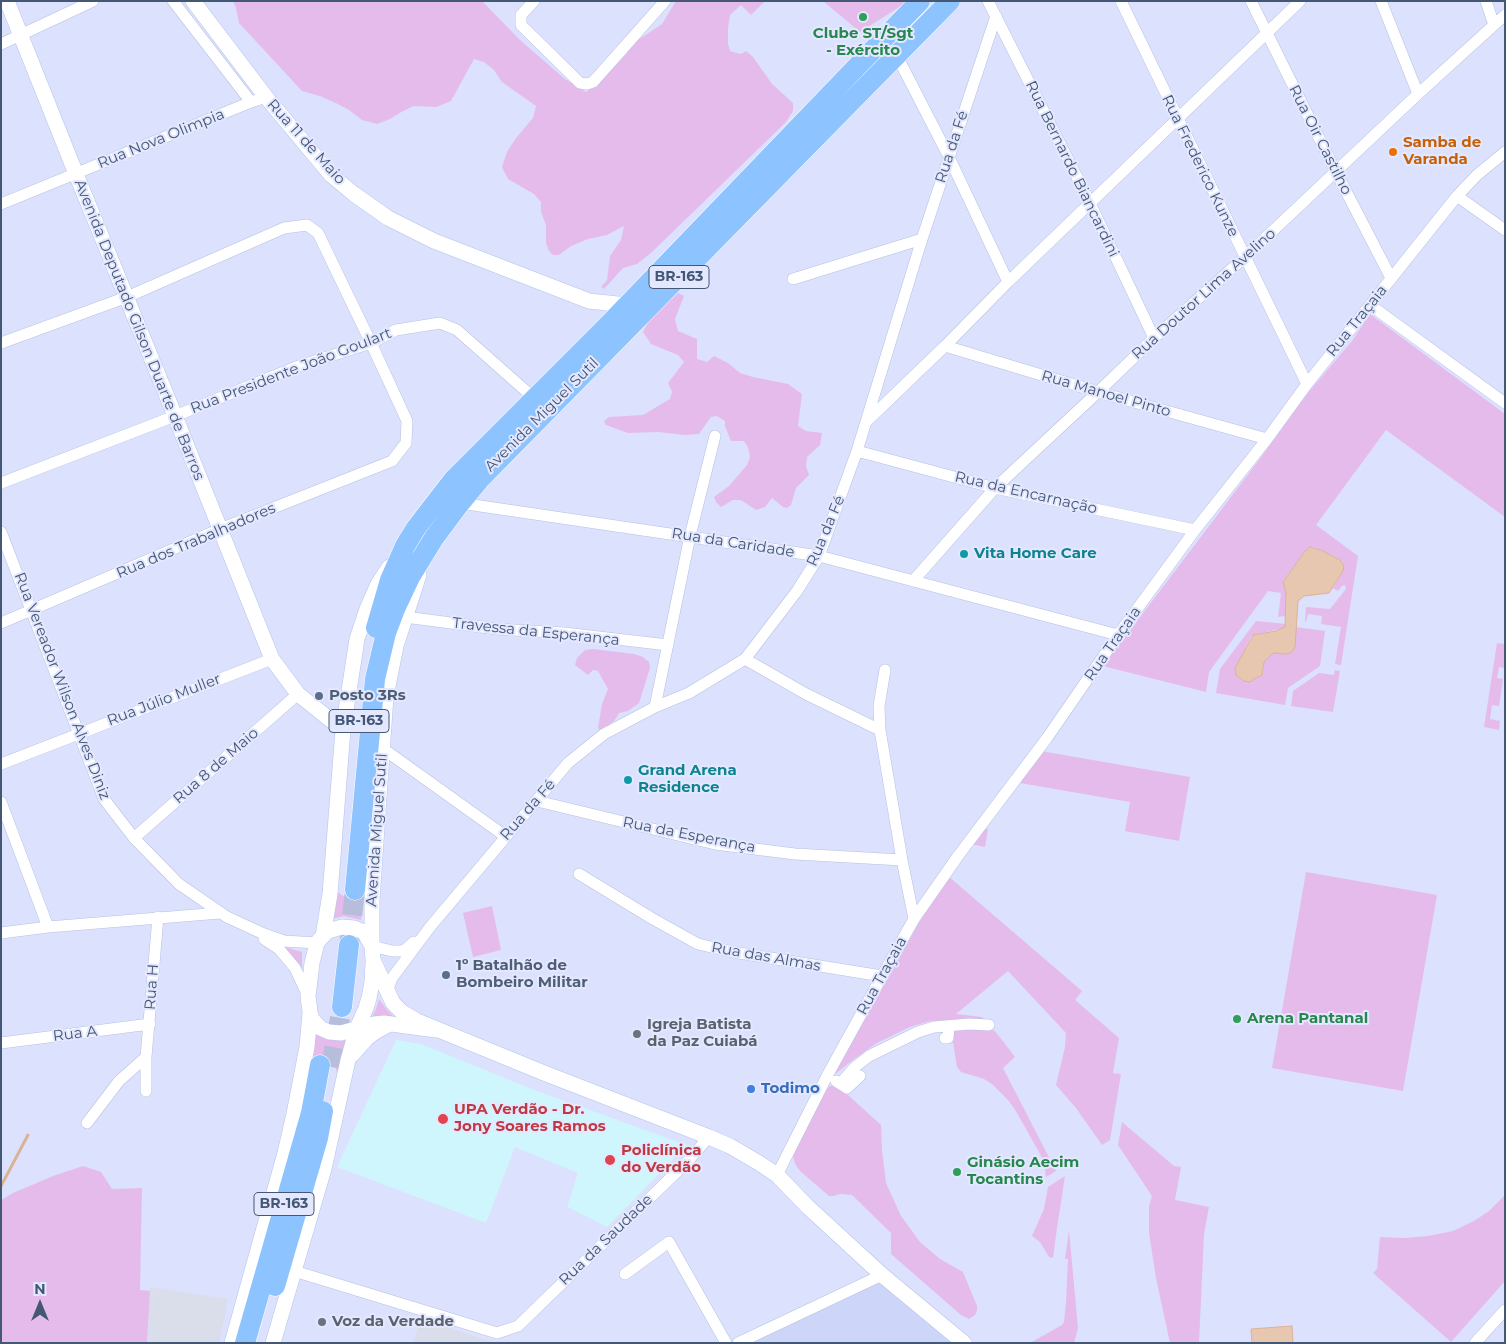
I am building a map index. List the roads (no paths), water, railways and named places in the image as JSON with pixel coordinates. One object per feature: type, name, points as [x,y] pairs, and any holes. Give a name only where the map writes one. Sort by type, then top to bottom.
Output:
[{"type":"highway","name":"Avenida Miguel Sutil","points":[[399,557],[416,528],[453,480],[612,321],[920,1]]},
{"type":"highway","name":"Avenida Miguel Sutil","points":[[419,562],[434,538],[480,479],[950,1]]},
{"type":"highway","name":"BR-163","points":[[399,557],[371,643],[364,679],[358,732],[350,890],[375,679],[386,633],[395,609],[419,562]]},
{"type":"highway","points":[[332,942],[336,1006]]},
{"type":"highway","name":"BR-163","points":[[246,1343],[311,1112],[333,1064]]},
{"type":"highway","name":"BR-163","points":[[258,1343],[318,1138],[333,1064]]},
{"type":"street","name":"Avenida Deputado Gilson Duarte de Barros","points":[[6,1],[272,659],[298,694],[343,730]]},
{"type":"street","points":[[1,44],[93,1]]},
{"type":"street","name":"Rua 11 de Maio","points":[[173,1],[251,102]]},
{"type":"street","name":"Rua 11 de Maio","points":[[193,1],[266,97],[331,175],[388,218],[434,241],[589,301],[627,305]]},
{"type":"street","points":[[534,1],[521,15],[521,26],[580,84],[587,84],[593,82],[665,1]]},
{"type":"street","name":"Rua Bernardo Biancardini","points":[[988,1],[1090,203],[1154,338]]},
{"type":"street","name":"Rua Frederico Kunze","points":[[1120,1],[1306,384]]},
{"type":"street","name":"Rua Oir Castilho","points":[[1251,1],[1391,278]]},
{"type":"street","points":[[866,422],[946,346],[1008,282],[1300,1]]},
{"type":"street","points":[[1381,1],[1418,94]]},
{"type":"street","points":[[1486,1],[1494,25]]},
{"type":"street","name":"Rua Doutor Lima Avelino","points":[[913,581],[995,488],[1154,338],[1245,257],[1505,15]]},
{"type":"street","name":"Rua da Fé","points":[[387,992],[392,978],[430,927],[505,836],[568,764],[604,734],[655,707],[689,693],[744,659],[797,591],[819,556],[857,451],[922,239],[996,16]]},
{"type":"street","points":[[897,56],[949,157],[1008,282]]},
{"type":"street","name":"Rua Nova Olimpia","points":[[1,204],[266,97]]},
{"type":"street","name":"Rua Traçaia","points":[[777,1175],[827,1076],[914,919],[958,856],[1053,730],[1118,635],[1195,530],[1267,439],[1306,384],[1457,196],[1477,175],[1505,152]]},
{"type":"street","points":[[1457,196],[1505,230]]},
{"type":"street","points":[[1,343],[127,297],[284,228],[307,225],[318,234],[371,343]]},
{"type":"street","points":[[794,279],[922,239]]},
{"type":"street","name":"Rua 11 de Maio","points":[[589,301],[612,321]]},
{"type":"street","points":[[1370,304],[1505,403]]},
{"type":"street","name":"Rua Presidente João Goulart","points":[[1,483],[296,367],[371,343],[396,330],[440,323],[457,330],[535,399]]},
{"type":"street","name":"Rua dos Trabalhadores","points":[[1,623],[220,529],[392,461],[406,443],[407,421],[371,343]]},
{"type":"street","name":"Rua Manoel Pinto","points":[[946,346],[1098,392],[1267,439]]},
{"type":"street","points":[[655,707],[690,536],[715,436]]},
{"type":"street","name":"Rua da Encarnação","points":[[857,451],[995,488],[1195,530]]},
{"type":"street","name":"Rua da Caridade","points":[[460,503],[819,556],[1118,635]]},
{"type":"street","name":"Rua Vereador Wilson Alves Diniz","points":[[1,532],[104,799],[134,838],[179,884],[220,913],[247,926]]},
{"type":"street","name":"Avenida Miguel Sutil","points":[[232,1343],[285,1154],[294,1114],[307,1047],[312,964],[332,942],[330,894],[343,730],[358,639],[367,609],[378,584],[391,564],[399,557]]},
{"type":"street","name":"Avenida Miguel Sutil","points":[[273,1343],[324,1168],[333,1064],[364,1014],[372,982],[372,900],[386,696],[391,669],[405,618],[418,580],[419,562]]},
{"type":"street","name":"Travessa da Esperança","points":[[405,618],[668,645]]},
{"type":"street","name":"Rua Júlio Muller","points":[[1,764],[272,659]]},
{"type":"street","points":[[744,659],[806,694],[880,730]]},
{"type":"street","points":[[885,670],[879,706],[880,730],[914,919]]},
{"type":"street","name":"Rua 8 de Maio","points":[[134,838],[298,694]]},
{"type":"street","points":[[327,717],[345,712]]},
{"type":"street","points":[[382,748],[505,836]]},
{"type":"street","name":"Rua da Esperança","points":[[537,801],[715,844],[795,854],[902,860]]},
{"type":"street","points":[[1,802],[48,927]]},
{"type":"street","name":"Rua das Almas","points":[[579,874],[654,920],[698,944],[733,952],[882,976]]},
{"type":"street","points":[[1,933],[48,927],[220,913]]},
{"type":"street","name":"Rua H","points":[[146,1091],[146,1057],[158,917]]},
{"type":"street","points":[[247,926],[284,941],[332,942],[334,929],[342,927],[354,928],[364,932],[387,992],[393,1003],[402,1012],[436,1030],[709,1137],[759,1162],[777,1175],[808,1207],[882,1275],[964,1343]]},
{"type":"street","points":[[247,926],[279,949],[295,968],[316,1024],[323,1030],[341,1033],[374,1024],[393,1023],[436,1030]]},
{"type":"street","name":"Rua da Fé","points":[[373,953],[406,949],[430,927]]},
{"type":"street","points":[[333,1064],[355,1050],[374,1032],[393,1023]]},
{"type":"street","name":"Rua A","points":[[1,1043],[150,1024]]},
{"type":"street","points":[[840,1084],[855,1067],[870,1056],[918,1032],[934,1027],[969,1024],[989,1025]]},
{"type":"street","points":[[945,1038],[948,1038],[949,1026]]},
{"type":"street","points":[[87,1123],[119,1081],[146,1057]]},
{"type":"street","points":[[827,1076],[847,1088],[860,1076]]},
{"type":"street","name":"Rua da Saudade","points":[[294,1271],[497,1333],[518,1326],[688,1161],[709,1137]]},
{"type":"street","points":[[625,1274],[669,1242],[726,1343]]},
{"type":"street","points":[[738,1343],[751,1340],[882,1275]]},
{"type":"street","points":[[1475,1343],[1505,1310]]},
{"type":"waterway","points":[[1,1186],[28,1135]]},
{"type":"tunnel","points":[[349,945],[355,890]]},
{"type":"tunnel","points":[[331,1067],[342,1007]]},
{"type":"place","name":"Clube ST/Sgt - Exército","points":[[863,17]]},
{"type":"place","name":"Samba de Varanda","points":[[1393,152]]},
{"type":"place","name":"Vita Home Care","points":[[964,554]]},
{"type":"place","name":"Posto 3Rs","points":[[319,696]]},
{"type":"place","name":"Grand Arena Residence","points":[[628,780]]},
{"type":"place","name":"1º Batalhão de Bombeiro Militar","points":[[446,975]]},
{"type":"place","name":"Arena Pantanal","points":[[1237,1019]]},
{"type":"place","name":"Igreja Batista da Paz Cuiabá","points":[[637,1034]]},
{"type":"place","name":"Todimo","points":[[751,1089]]},
{"type":"place","name":"UPA Verdão - Dr. Jony Soares Ramos","points":[[443,1119]]},
{"type":"place","name":"Policlínica do Verdão","points":[[610,1160]]},
{"type":"place","name":"Ginásio Aecim Tocantins","points":[[957,1172]]},
{"type":"place","name":"Voz da Verdade","points":[[322,1322]]}]
